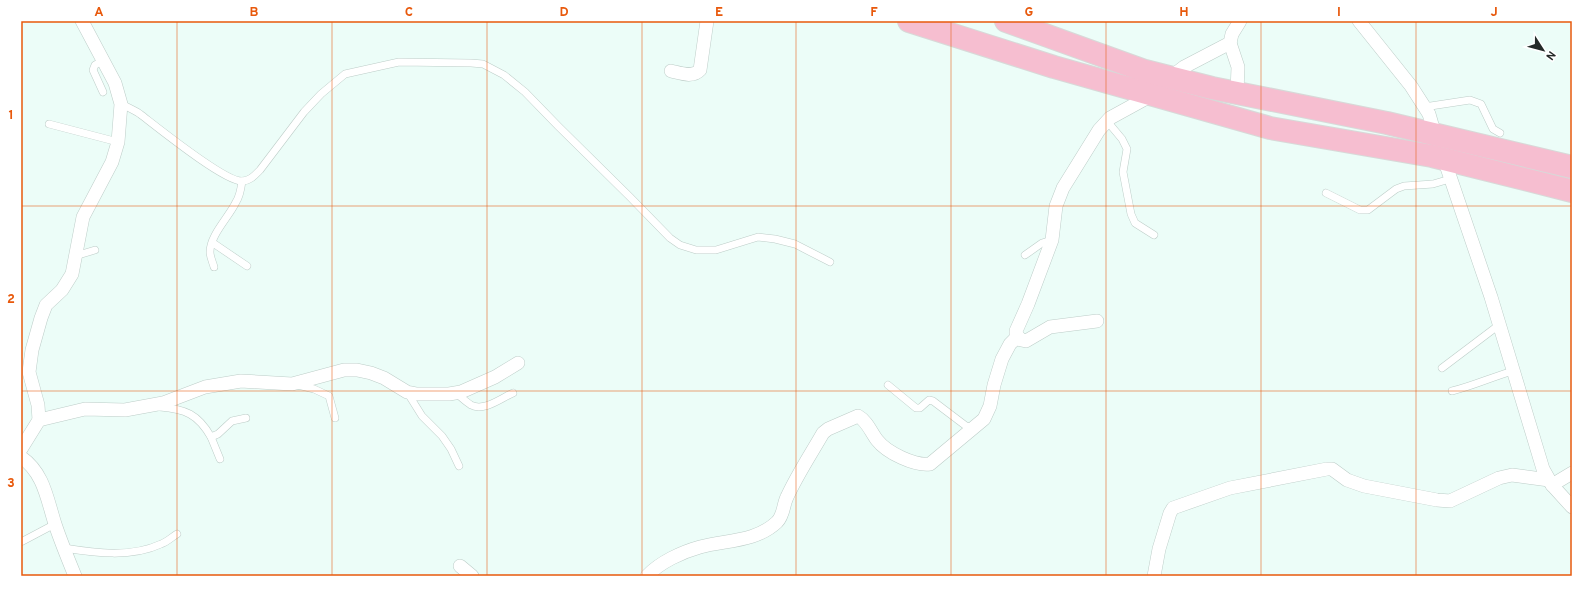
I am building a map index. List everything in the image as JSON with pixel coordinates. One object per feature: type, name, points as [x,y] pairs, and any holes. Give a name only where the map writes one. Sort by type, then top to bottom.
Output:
[{"type":"highway","points":[[909,21],[1054,67],[1270,128],[1432,156],[1447,169],[1572,192]]},
{"type":"highway","points":[[1006,21],[1145,71],[1212,88],[1387,123],[1572,167]]},
{"type":"street","points":[[21,449],[39,420],[38,405],[29,372],[32,350],[46,306],[62,290],[72,274],[79,232],[85,211],[112,162],[118,142],[121,104],[115,83],[82,21]]},
{"type":"street","points":[[671,71],[691,75],[700,70],[707,21]]},
{"type":"street","points":[[1237,92],[1238,68],[1230,43],[1232,34],[1240,21]]},
{"type":"street","points":[[1359,21],[1411,86],[1429,114],[1435,134]]},
{"type":"street","points":[[1368,32],[1376,21]]},
{"type":"street","points":[[1171,77],[1184,67],[1230,43]]},
{"type":"street","points":[[1017,337],[1016,331],[1028,304],[1052,240],[1056,206],[1063,188],[1099,130],[1107,121],[1152,95]]},
{"type":"street","points":[[1447,169],[1499,325],[1543,469],[1550,483],[1572,507]]},
{"type":"street","points":[[1017,337],[1026,341],[1050,327],[1097,321]]},
{"type":"street","points":[[648,576],[652,570],[688,551],[700,547],[749,537],[776,523],[781,517],[792,486],[823,433],[828,429],[858,416],[862,419],[884,448],[919,465],[930,464],[984,419],[990,406],[994,385],[1002,359],[1010,344],[1017,337]]},
{"type":"street","points":[[39,420],[85,409],[114,411],[150,406],[163,403],[205,387],[241,381],[292,384],[344,370],[357,370],[371,373],[384,378],[407,392],[417,394],[449,394],[456,393],[495,377],[518,363]]},
{"type":"street","points":[[21,457],[28,462],[37,473],[46,491],[55,524],[75,576]]},
{"type":"street","points":[[1154,576],[1159,549],[1170,512],[1173,508],[1230,488],[1327,469],[1332,470],[1347,480],[1364,486],[1437,500],[1450,501],[1499,478],[1512,475],[1550,483],[1572,473]]},
{"type":"street","points":[[460,566],[472,576]]},
{"type":"lane","points":[[103,92],[93,70],[95,66],[104,60]]},
{"type":"lane","points":[[121,104],[138,113],[199,158],[228,176],[242,181],[252,178],[260,170],[304,112],[320,94],[345,74],[399,62],[483,64],[498,72],[525,92],[670,238],[680,245],[696,250],[716,250],[758,237],[795,244],[830,262]]},
{"type":"lane","points":[[1424,107],[1470,100],[1477,102],[1481,104],[1493,129],[1500,133]]},
{"type":"lane","points":[[1107,121],[1122,139],[1127,149],[1123,172],[1131,214],[1135,223],[1154,235]]},
{"type":"lane","points":[[49,124],[118,142]]},
{"type":"lane","points":[[1326,193],[1360,210],[1368,210],[1396,189],[1404,186],[1433,184],[1447,169]]},
{"type":"lane","points":[[214,267],[210,252],[213,242],[236,203],[240,193],[242,181]]},
{"type":"lane","points":[[1025,255],[1042,243],[1052,240]]},
{"type":"lane","points":[[213,242],[247,266]]},
{"type":"lane","points":[[75,256],[95,250]]},
{"type":"lane","points":[[1442,368],[1499,325]]},
{"type":"lane","points":[[1452,391],[1469,387],[1492,377],[1513,371]]},
{"type":"lane","points":[[292,384],[314,389],[329,396],[335,418]]},
{"type":"lane","points":[[888,385],[916,408],[920,408],[929,400],[933,401],[966,426],[970,427],[979,424]]},
{"type":"lane","points":[[407,392],[422,416],[442,436],[451,449],[459,466]]},
{"type":"lane","points":[[456,393],[470,405],[477,407],[483,407],[513,393]]},
{"type":"lane","points":[[150,406],[184,410],[195,416],[206,427],[212,437],[220,459]]},
{"type":"lane","points":[[212,437],[232,422],[246,418]]},
{"type":"lane","points":[[21,542],[55,524]]},
{"type":"lane","points":[[64,548],[91,552],[132,552],[162,544],[177,534]]}]
